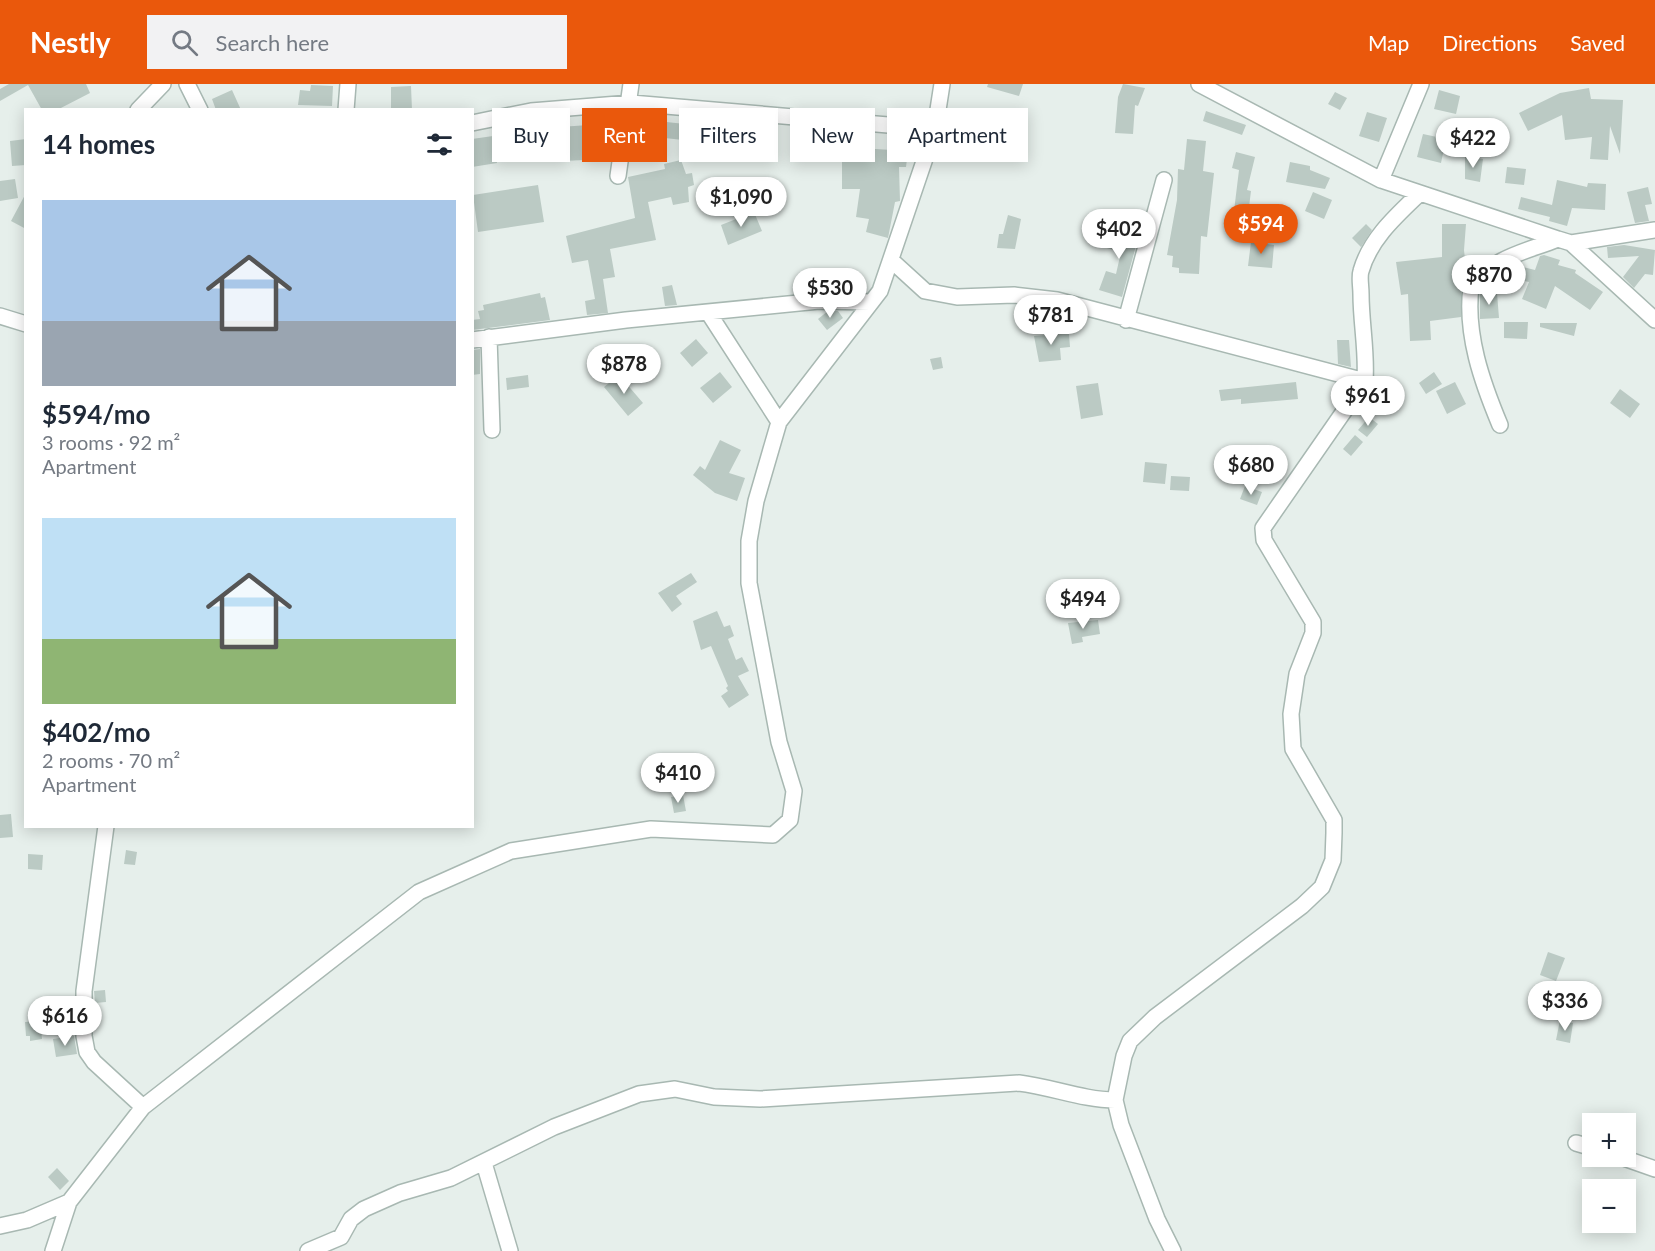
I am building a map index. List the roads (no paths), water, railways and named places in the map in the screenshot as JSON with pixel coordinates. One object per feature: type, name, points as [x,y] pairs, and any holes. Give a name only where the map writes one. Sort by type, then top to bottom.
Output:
[{"type":"street","points":[[140,108],[164,84]]},
{"type":"street","points":[[187,84],[199,108]]},
{"type":"street","points":[[346,108],[348,84]]},
{"type":"street","points":[[618,176],[631,103],[631,84]]},
{"type":"street","points":[[938,108],[942,84]]},
{"type":"street","points":[[1199,84],[1381,180],[1419,195],[1564,241],[1655,320]]},
{"type":"street","points":[[1381,180],[1421,84]]},
{"type":"street","points":[[474,123],[531,111],[631,103],[887,125]]},
{"type":"street","points":[[53,1251],[69,1202],[143,1107],[419,892],[511,851],[651,829],[773,835],[790,820],[794,790],[779,742],[749,573],[748,541],[756,501],[779,422],[880,291],[924,162]]},
{"type":"street","points":[[1126,320],[1164,180]]},
{"type":"street","points":[[1173,1251],[1157,1219],[1121,1125],[1115,1100],[1124,1056],[1130,1041],[1155,1017],[1302,906],[1322,887],[1333,860],[1334,820],[1293,748],[1291,714],[1297,674],[1313,633],[1313,622],[1264,540],[1263,528],[1365,381],[1367,358],[1361,317],[1360,272],[1371,248],[1388,223],[1419,195]]},
{"type":"street","points":[[1500,425],[1480,378],[1471,316],[1471,287],[1484,271],[1508,256],[1564,241],[1655,230]]},
{"type":"street","points":[[891,260],[925,291],[957,297],[1014,295],[1056,300],[1365,381]]},
{"type":"street","points":[[474,340],[819,301],[870,302]]},
{"type":"street","points":[[708,312],[779,422]]},
{"type":"street","points":[[0,316],[24,323]]},
{"type":"street","points":[[489,337],[492,430]]},
{"type":"street","points":[[106,828],[84,991],[84,1036],[87,1052],[94,1062],[143,1107]]},
{"type":"street","points":[[308,1251],[341,1237],[351,1219],[364,1209],[400,1193],[451,1178],[554,1127],[639,1094],[664,1089],[714,1097],[760,1099],[1019,1083],[1046,1086],[1094,1100],[1115,1100]]},
{"type":"street","points":[[1576,1143],[1582,1145]]},
{"type":"street","points":[[1636,1162],[1655,1169]]},
{"type":"street","points":[[484,1163],[510,1251]]},
{"type":"street","points":[[0,1226],[27,1220],[69,1202]]}]
